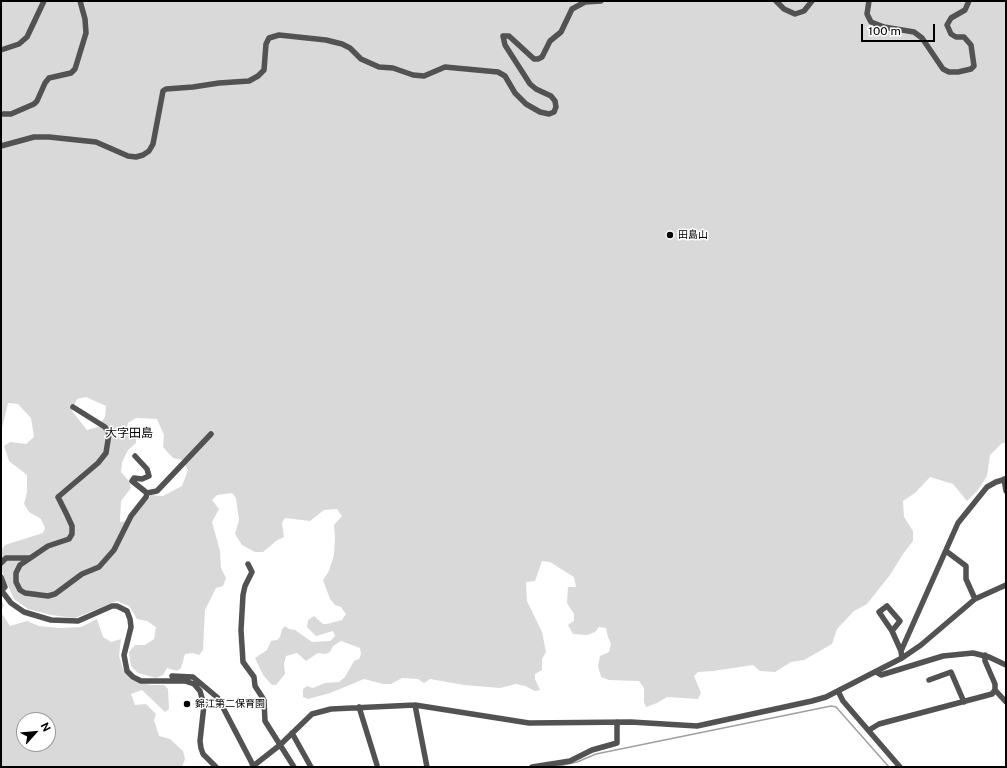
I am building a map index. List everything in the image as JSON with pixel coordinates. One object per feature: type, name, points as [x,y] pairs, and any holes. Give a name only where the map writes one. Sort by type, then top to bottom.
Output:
[{"type":"street","points":[[1,50],[19,44],[26,37],[44,1]]},
{"type":"street","points":[[1,114],[11,114],[34,104],[49,78],[72,73],[75,70],[86,33],[85,19],[80,1]]},
{"type":"street","points":[[1,146],[34,137],[49,137],[96,142],[128,156],[136,157],[143,155],[149,151],[152,144],[163,91],[166,89],[214,83],[249,81],[258,76],[264,70],[269,38],[280,35],[326,40],[342,44],[350,48],[361,59],[379,67],[393,68],[413,75],[424,76],[445,67],[498,72],[505,76],[515,93],[526,104],[540,112],[549,114],[554,112],[556,107],[555,101],[551,96],[536,90],[530,84],[505,45],[503,36],[509,36],[534,58],[538,59],[542,57],[550,41],[561,32],[572,9],[584,2],[601,1]]},
{"type":"street","points":[[776,1],[784,9],[795,14],[804,11],[812,1]]},
{"type":"street","points":[[868,1],[867,14],[871,22],[884,27],[914,32],[922,38],[943,69],[949,72],[958,72],[971,69],[974,66],[971,45],[964,37],[956,37],[951,34],[946,25],[951,18],[965,10],[969,1]]},
{"type":"street","points":[[73,407],[105,427],[109,434],[106,453],[98,463],[58,497],[72,526],[72,534],[69,539],[48,546],[20,565],[16,574],[16,582],[20,590],[25,593],[48,596],[55,594],[82,574],[99,567],[108,558],[120,540],[131,516],[146,497],[147,493]]},
{"type":"street","points":[[135,456],[147,469],[150,476],[142,479],[134,478],[132,481],[147,493],[157,491],[211,434]]},
{"type":"street","points":[[901,651],[963,515],[987,487],[1005,479],[1006,491]]},
{"type":"street","points":[[946,551],[966,566],[966,579],[975,599]]},
{"type":"street","points":[[1,563],[6,558],[29,558]]},
{"type":"street","points":[[248,564],[252,572],[245,586],[243,595],[241,630],[243,662],[244,666],[254,677],[255,686],[264,700],[266,721],[294,767]]},
{"type":"street","points":[[1,577],[5,587],[1,591],[11,603],[24,612],[51,620],[70,622],[78,621],[112,606],[122,608],[130,619],[131,627],[124,655],[127,671],[133,677],[141,681],[185,680],[194,684],[200,691],[204,705],[201,748],[203,754],[216,767]]},
{"type":"street","points":[[163,681],[164,677],[193,677],[212,693],[221,703],[253,767],[280,745],[312,714],[331,709],[415,705],[529,723],[617,722],[697,726],[812,702],[838,691],[902,658],[922,645],[975,599],[1006,585]]},
{"type":"street","points":[[892,631],[901,651],[902,658]]},
{"type":"street","points":[[876,672],[881,675],[943,656],[973,653],[985,655],[1006,665]]},
{"type":"street","points":[[985,655],[985,661],[995,684],[995,690],[1006,702]]},
{"type":"street","points":[[929,680],[951,672],[964,702]]},
{"type":"street","points":[[869,730],[879,724],[987,696],[995,690]]},
{"type":"street","points":[[838,691],[843,701],[900,767]]},
{"type":"street","points":[[415,705],[427,767]]},
{"type":"street","points":[[359,707],[377,765]]},
{"type":"street","points":[[532,767],[570,761],[592,750],[617,743],[617,722]]},
{"type":"street","points":[[292,733],[312,767]]},
{"type":"shaded area","points":[[1,1],[1006,1],[1006,443],[1002,443],[990,455],[987,476],[978,490],[967,501],[953,484],[930,477],[915,493],[903,501],[904,517],[913,531],[913,541],[890,575],[867,604],[854,611],[837,629],[832,644],[804,660],[791,662],[775,672],[760,671],[753,665],[698,672],[694,676],[701,693],[698,699],[667,697],[646,707],[644,702],[644,688],[639,681],[609,680],[601,677],[598,666],[600,656],[609,652],[611,644],[606,628],[599,627],[595,632],[587,635],[573,634],[568,625],[574,621],[574,614],[567,603],[568,587],[576,587],[574,577],[550,562],[542,561],[535,581],[526,582],[527,601],[542,632],[546,652],[542,659],[542,670],[535,674],[535,679],[540,690],[535,691],[525,686],[516,684],[500,688],[464,685],[430,679],[424,683],[418,679],[402,678],[391,684],[383,684],[364,679],[330,693],[308,699],[303,697],[303,689],[307,686],[313,688],[325,683],[339,682],[345,677],[354,661],[359,659],[361,654],[360,648],[341,641],[333,646],[330,652],[325,654],[318,653],[306,661],[297,653],[286,656],[284,664],[285,674],[276,685],[272,685],[263,675],[255,658],[267,650],[271,641],[277,640],[280,637],[282,629],[285,626],[289,629],[295,630],[312,642],[330,641],[335,636],[333,631],[316,636],[307,627],[308,620],[314,616],[323,624],[327,624],[342,620],[346,614],[341,607],[335,605],[330,599],[323,580],[329,571],[334,555],[334,525],[342,516],[337,509],[324,510],[310,521],[285,518],[282,523],[284,537],[276,541],[263,552],[255,552],[242,545],[235,534],[239,520],[236,498],[232,493],[217,495],[212,500],[219,509],[212,522],[220,551],[221,568],[226,578],[223,586],[216,588],[205,610],[203,650],[199,655],[193,653],[185,654],[181,668],[177,671],[167,668],[163,675],[156,678],[138,673],[131,666],[129,652],[135,645],[145,645],[154,639],[156,627],[147,621],[137,619],[129,606],[117,601],[75,618],[51,615],[28,609],[14,599],[1,570],[1,551],[5,545],[43,533],[45,528],[41,519],[29,512],[24,504],[27,492],[27,475],[9,461],[4,446],[10,442],[26,444],[34,437],[31,418],[18,404],[8,403],[1,432]],"holes":[[[86,397],[106,406],[105,417],[98,427],[87,430],[72,411],[77,399]],[[136,418],[157,419],[164,435],[163,447],[173,458],[183,460],[188,470],[182,486],[163,496],[151,495],[128,521],[120,522],[121,501],[131,488],[129,481],[121,472],[122,462],[128,450],[136,443],[136,438],[127,428],[128,423]]]},
{"type":"shaded area","points":[[1,600],[4,605],[1,612]]},
{"type":"shaded area","points":[[1,612],[10,626],[27,621],[39,626],[58,628],[81,627],[97,619],[103,637],[111,642],[121,639],[119,656],[123,669],[132,680],[151,685],[164,685],[168,689],[169,709],[165,712],[142,690],[131,694],[135,705],[146,704],[156,714],[154,720],[159,736],[170,739],[183,751],[185,759],[182,767],[1,767]]},
{"type":"waterway","points":[[554,767],[577,762],[596,754],[831,706],[836,707],[889,767]]},
{"type":"tunnel","points":[[1,713],[35,767]]},
{"type":"place","name":"田島山","points":[[670,235]]},
{"type":"place","name":"錦江第二保育園","points":[[187,704]]},
{"type":"district","name":"大字田島","points":[[129,433]]}]
